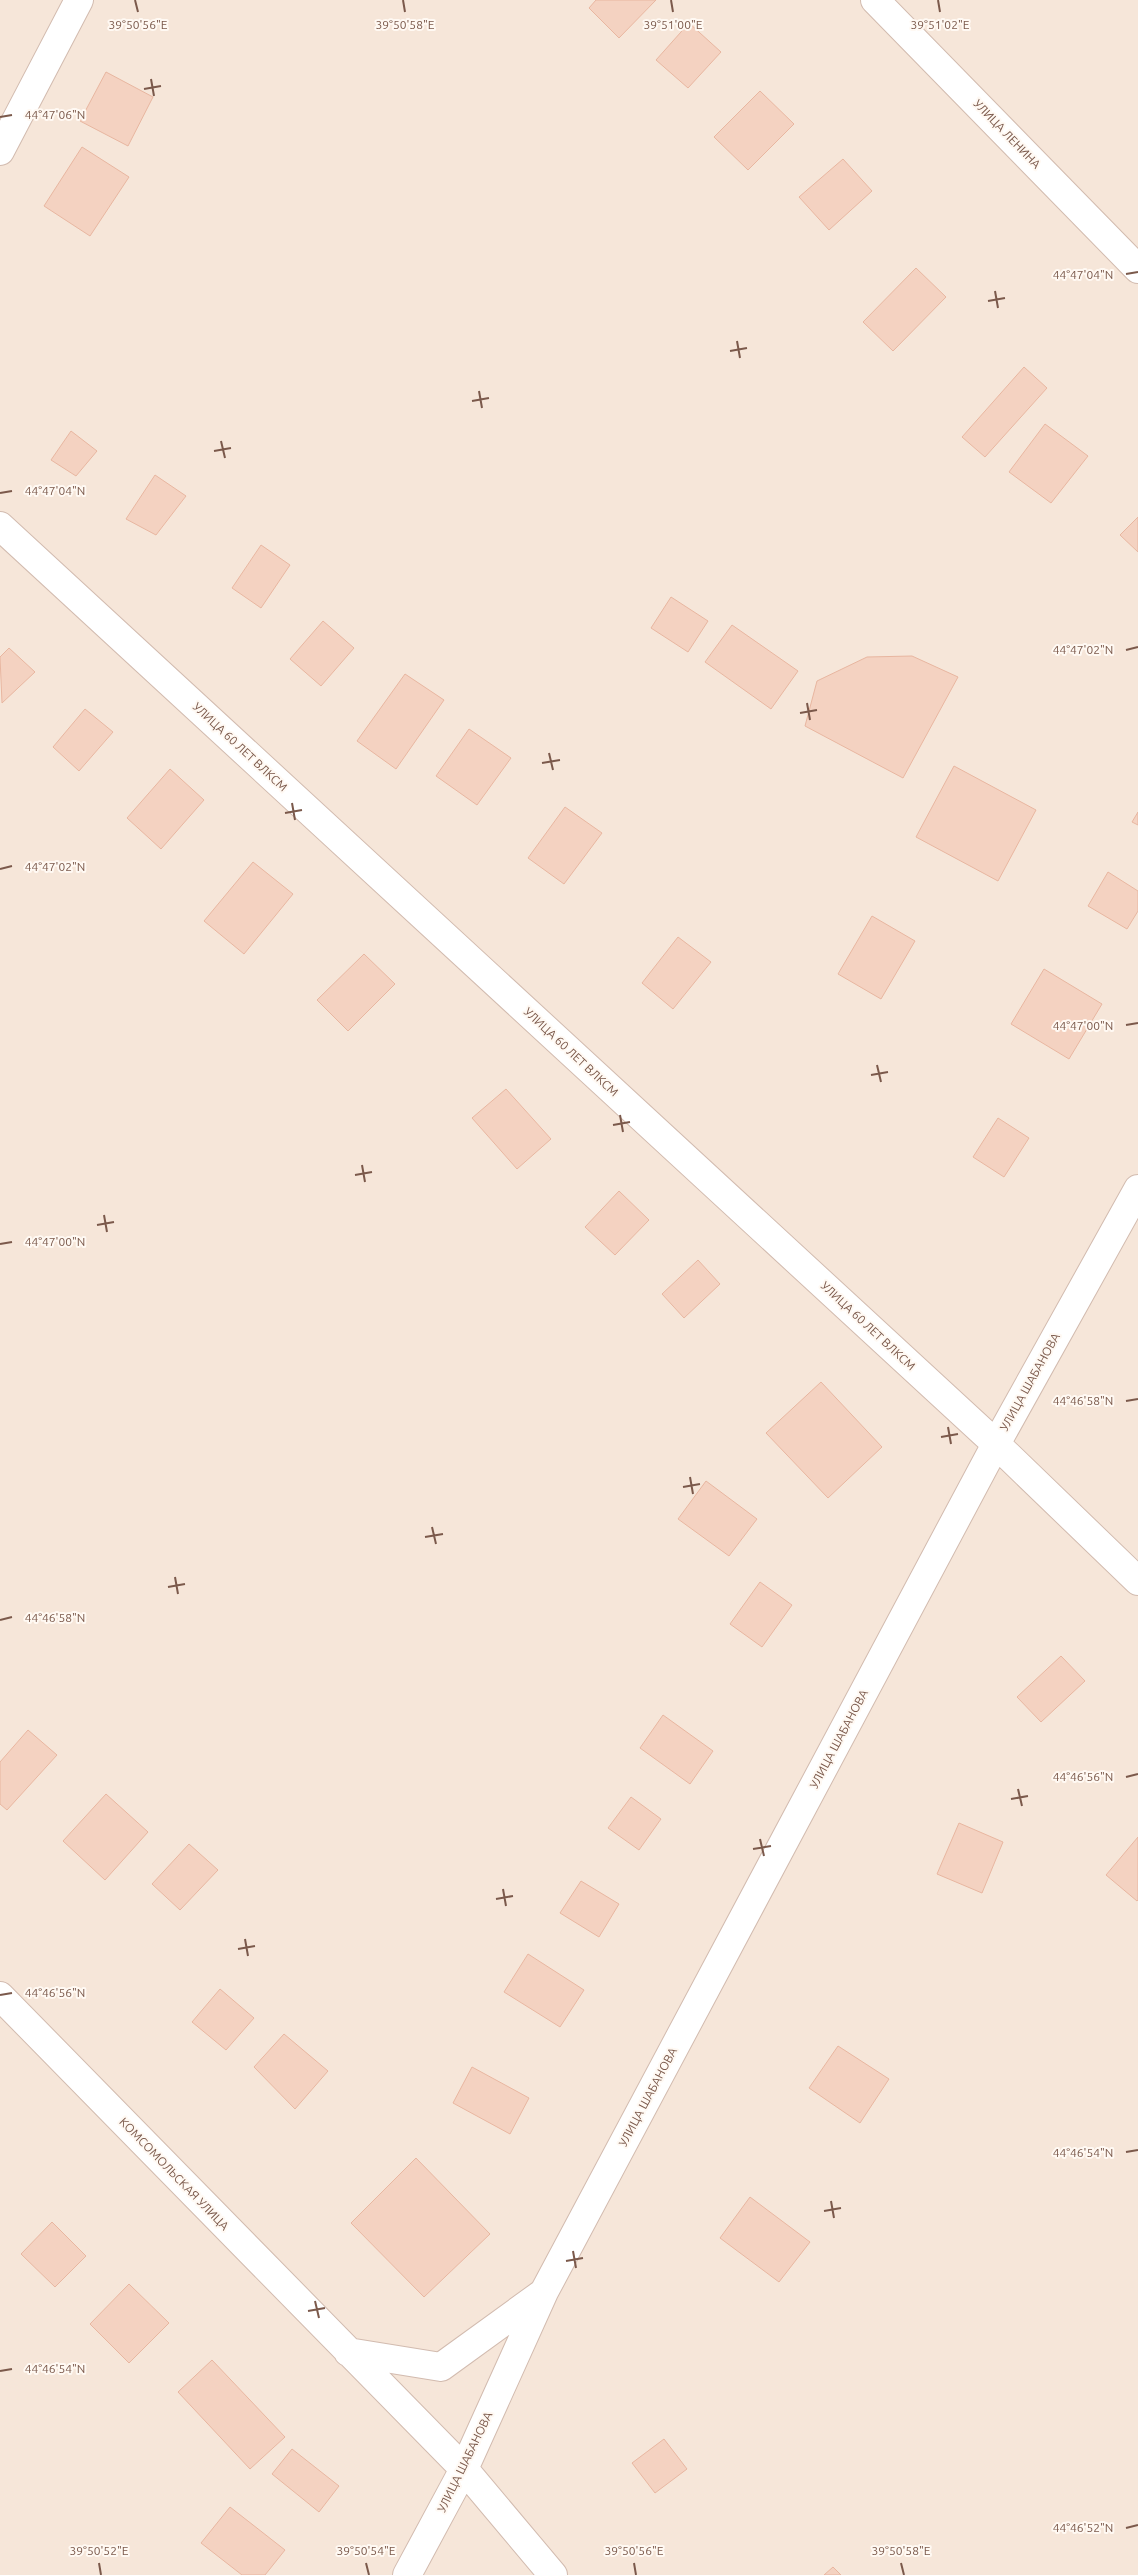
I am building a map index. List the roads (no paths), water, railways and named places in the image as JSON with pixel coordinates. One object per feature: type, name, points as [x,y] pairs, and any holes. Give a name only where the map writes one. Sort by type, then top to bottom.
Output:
[{"type":"street","points":[[0,151],[79,0]]},
{"type":"street","name":"УЛИЦА ЛЕНИНА","points":[[875,0],[1138,269]]},
{"type":"street","name":"УЛИЦА 60 ЛЕТ ВЛКСМ","points":[[0,526],[996,1444],[1138,1581]]},
{"type":"street","name":"УЛИЦА ШАБАНОВА","points":[[407,2575],[464,2469],[544,2292],[996,1444],[1138,1189]]},
{"type":"street","name":"КОМСОМОЛЬСКАЯ УЛИЦА","points":[[0,1996],[464,2469],[553,2575]]},
{"type":"street","name":"УЛИЦА ШАБАНОВА","points":[[348,2352],[441,2367],[544,2292]]}]
